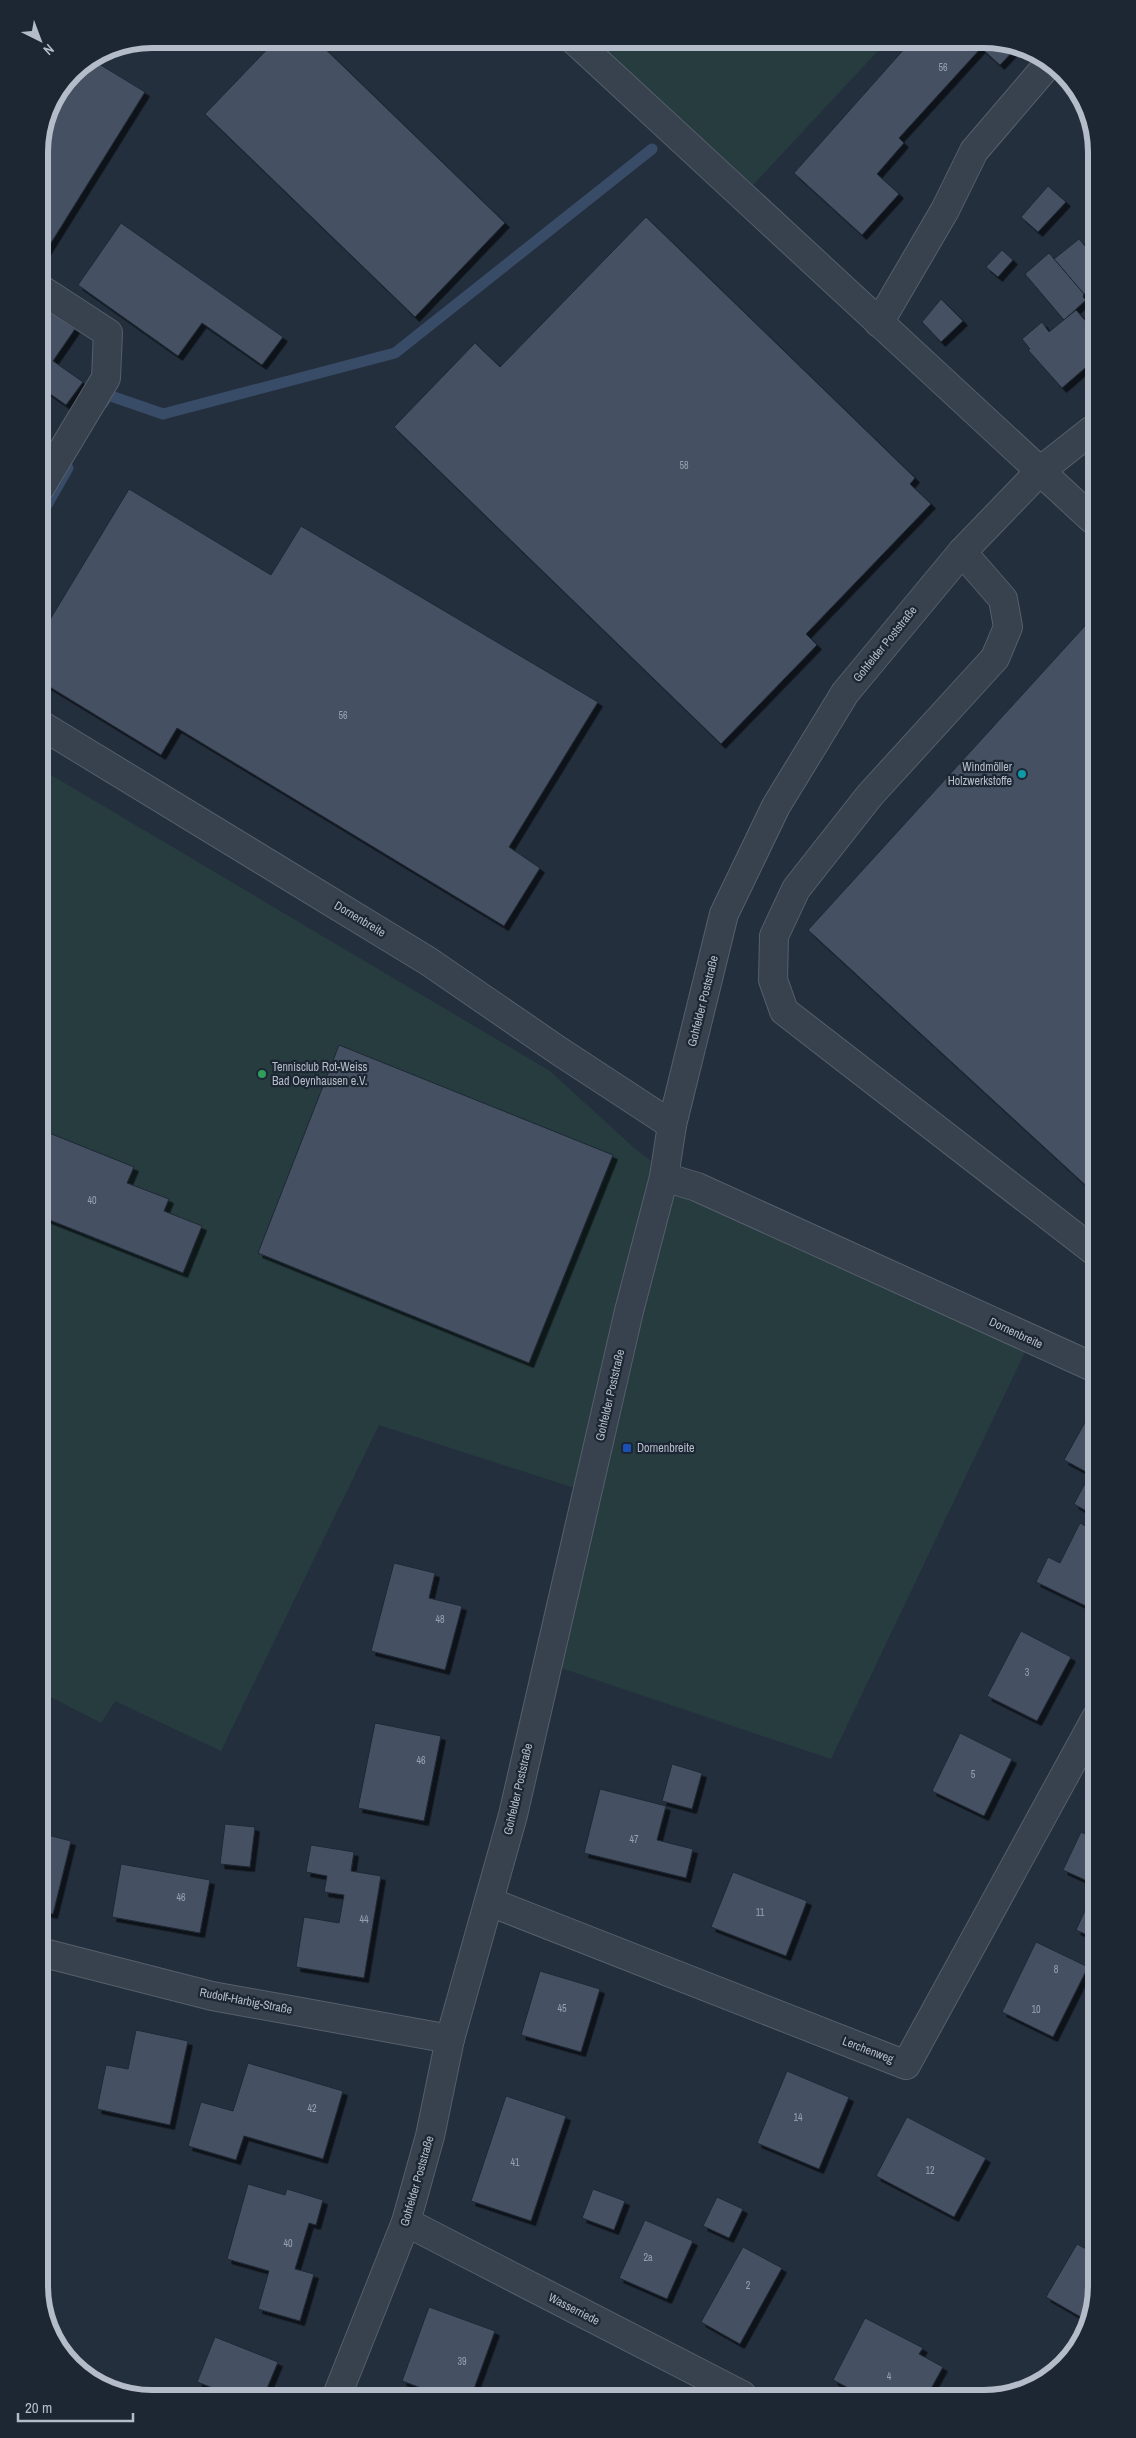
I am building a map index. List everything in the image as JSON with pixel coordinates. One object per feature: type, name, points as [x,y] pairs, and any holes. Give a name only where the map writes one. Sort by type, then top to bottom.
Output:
[{"type":"street","points":[[583,48],[1088,515]]},
{"type":"street","points":[[879,323],[945,210],[974,151],[1046,67]]},
{"type":"street","points":[[48,294],[108,333],[106,378],[48,475]]},
{"type":"street","name":"Gohfelder Poststraße","points":[[339,2390],[406,2222],[430,2136],[450,2039],[513,1815],[629,1311],[664,1177],[672,1125],[724,914],[776,806],[845,693],[906,617],[962,552],[1040,472],[1088,433]]},
{"type":"street","points":[[962,552],[1004,599],[1008,627],[995,658],[870,795],[796,889],[774,936],[772,980],[784,1010],[1088,1245]]},
{"type":"street","name":"Dornenbreite","points":[[48,730],[428,961],[559,1052],[672,1125]]},
{"type":"street","name":"Dornenbreite","points":[[664,1177],[696,1187],[1088,1365]]},
{"type":"street","name":"Lerchenweg","points":[[490,1902],[906,2065],[1088,1733]]},
{"type":"street","name":"Rudolf-Harbig-Straße","points":[[48,1954],[212,1996],[450,2039]]},
{"type":"street","name":"Wasserriede","points":[[406,2222],[732,2390]]},
{"type":"green space","points":[[601,48],[881,48],[753,185]]},
{"type":"green space","points":[[48,773],[550,1071],[632,1146],[694,1195],[1027,1348],[831,1759],[558,1667],[593,1494],[379,1425],[221,1751],[115,1701],[101,1723],[48,1696]]},
{"type":"building","points":[[268,48],[324,48],[505,223],[415,317],[205,114]]},
{"type":"building","points":[[905,48],[981,48],[899,138],[904,143],[877,174],[899,194],[862,235],[794,173]]},
{"type":"building","points":[[981,48],[1013,52],[1000,65]]},
{"type":"building","points":[[97,63],[145,92],[48,248],[48,145],[53,118],[61,100],[73,83]]},
{"type":"building","points":[[1048,186],[1066,202],[1038,232],[1021,217]]},
{"type":"building","points":[[646,217],[915,478],[910,484],[931,504],[806,634],[817,645],[721,744],[394,427],[475,343],[500,367]]},
{"type":"building","points":[[121,223],[283,337],[262,365],[202,323],[178,356],[78,285]]},
{"type":"building","points":[[1079,239],[1088,249],[1088,291],[1084,294],[1054,259]]},
{"type":"building","points":[[1002,250],[1013,260],[998,277],[986,267]]},
{"type":"building","points":[[1049,253],[1084,294],[1083,297],[1086,300],[1064,320],[1025,274]]},
{"type":"building","points":[[941,299],[963,321],[941,342],[922,322]]},
{"type":"building","points":[[48,310],[75,329],[53,361],[83,382],[66,405],[48,393]]},
{"type":"building","points":[[1076,310],[1088,324],[1088,365],[1062,388],[1028,350],[1030,349],[1022,339],[1042,322],[1049,332]]},
{"type":"building","points":[[129,489],[271,575],[301,526],[598,702],[509,847],[540,868],[504,926],[177,728],[161,755],[48,686],[48,623]]},
{"type":"building","name":"Windmöller Holzwerkstoffe","points":[[1088,622],[1088,1187],[808,930]]},
{"type":"building","points":[[339,1045],[613,1155],[529,1363],[258,1253]]},
{"type":"building","points":[[49,1133],[134,1167],[127,1183],[169,1199],[164,1211],[202,1226],[183,1273],[48,1219]]},
{"type":"building","points":[[1088,1417],[1088,1473],[1064,1460]]},
{"type":"building","points":[[1088,1478],[1088,1512],[1074,1504]]},
{"type":"building","points":[[1080,1523],[1088,1527],[1088,1607],[1036,1582],[1048,1557],[1060,1563]]},
{"type":"building","points":[[394,1563],[435,1573],[429,1598],[462,1606],[445,1670],[371,1651]]},
{"type":"building","points":[[1021,1631],[1071,1657],[1037,1721],[987,1696]]},
{"type":"building","points":[[375,1723],[441,1736],[424,1821],[358,1808]]},
{"type":"building","points":[[960,1733],[1012,1759],[984,1816],[932,1791]]},
{"type":"building","points":[[672,1764],[702,1773],[692,1809],[662,1801]]},
{"type":"building","points":[[600,1789],[666,1806],[657,1840],[693,1849],[686,1878],[584,1853]]},
{"type":"building","points":[[225,1824],[255,1827],[250,1867],[220,1864]]},
{"type":"building","points":[[1081,1832],[1088,1836],[1088,1881],[1063,1870]]},
{"type":"building","points":[[48,1835],[71,1841],[53,1914],[48,1913]]},
{"type":"building","points":[[311,1845],[354,1852],[351,1871],[381,1876],[364,1978],[296,1967],[304,1917],[339,1923],[344,1895],[324,1892],[327,1876],[306,1872]]},
{"type":"building","points":[[121,1864],[210,1880],[200,1933],[112,1917]]},
{"type":"building","points":[[733,1872],[807,1901],[786,1956],[711,1927]]},
{"type":"building","points":[[1088,1904],[1088,1935],[1076,1930]]},
{"type":"building","points":[[1036,1942],[1088,1967],[1053,2037],[1002,2012]]},
{"type":"building","points":[[540,1971],[600,1989],[581,2052],[521,2035]]},
{"type":"building","points":[[136,2030],[188,2041],[170,2125],[97,2109],[106,2065],[128,2069]]},
{"type":"building","points":[[248,2063],[343,2091],[323,2159],[244,2136],[236,2160],[188,2146],[201,2102],[233,2111]]},
{"type":"building","points":[[787,2071],[849,2097],[819,2169],[757,2143]]},
{"type":"building","points":[[506,2096],[566,2116],[531,2221],[471,2201]]},
{"type":"building","points":[[907,2117],[986,2158],[954,2217],[876,2176]]},
{"type":"building","points":[[248,2184],[285,2195],[287,2189],[323,2200],[316,2225],[309,2223],[295,2269],[314,2274],[300,2321],[258,2309],[269,2271],[227,2259]]},
{"type":"building","points":[[593,2189],[625,2201],[614,2230],[582,2218]]},
{"type":"building","points":[[717,2197],[743,2209],[729,2238],[703,2226]]},
{"type":"building","points":[[645,2220],[693,2241],[667,2299],[619,2278]]},
{"type":"building","points":[[1077,2244],[1088,2250],[1088,2300],[1083,2319],[1046,2297]]},
{"type":"building","points":[[743,2247],[782,2268],[740,2344],[701,2322]]},
{"type":"building","points":[[429,2307],[495,2331],[474,2390],[427,2390],[402,2381]]},
{"type":"building","points":[[865,2318],[923,2348],[919,2354],[943,2367],[930,2390],[852,2390],[833,2380]]},
{"type":"building","points":[[215,2337],[278,2362],[266,2390],[218,2390],[197,2382]]},
{"type":"building","points":[[569,2387],[579,2390],[568,2390]]},
{"type":"waterway","points":[[103,403],[108,395],[163,414],[395,353],[652,149]]},
{"type":"waterway","points":[[48,503],[68,468]]},
{"type":"place","name":"Windmöller Holzwerkstoffe","points":[[1022,774]]},
{"type":"place","name":"Tennisclub Rot-Weiss Bad Oeynhausen e.V.","points":[[262,1074]]},
{"type":"place","name":"Dornenbreite","points":[[627,1448]]}]
